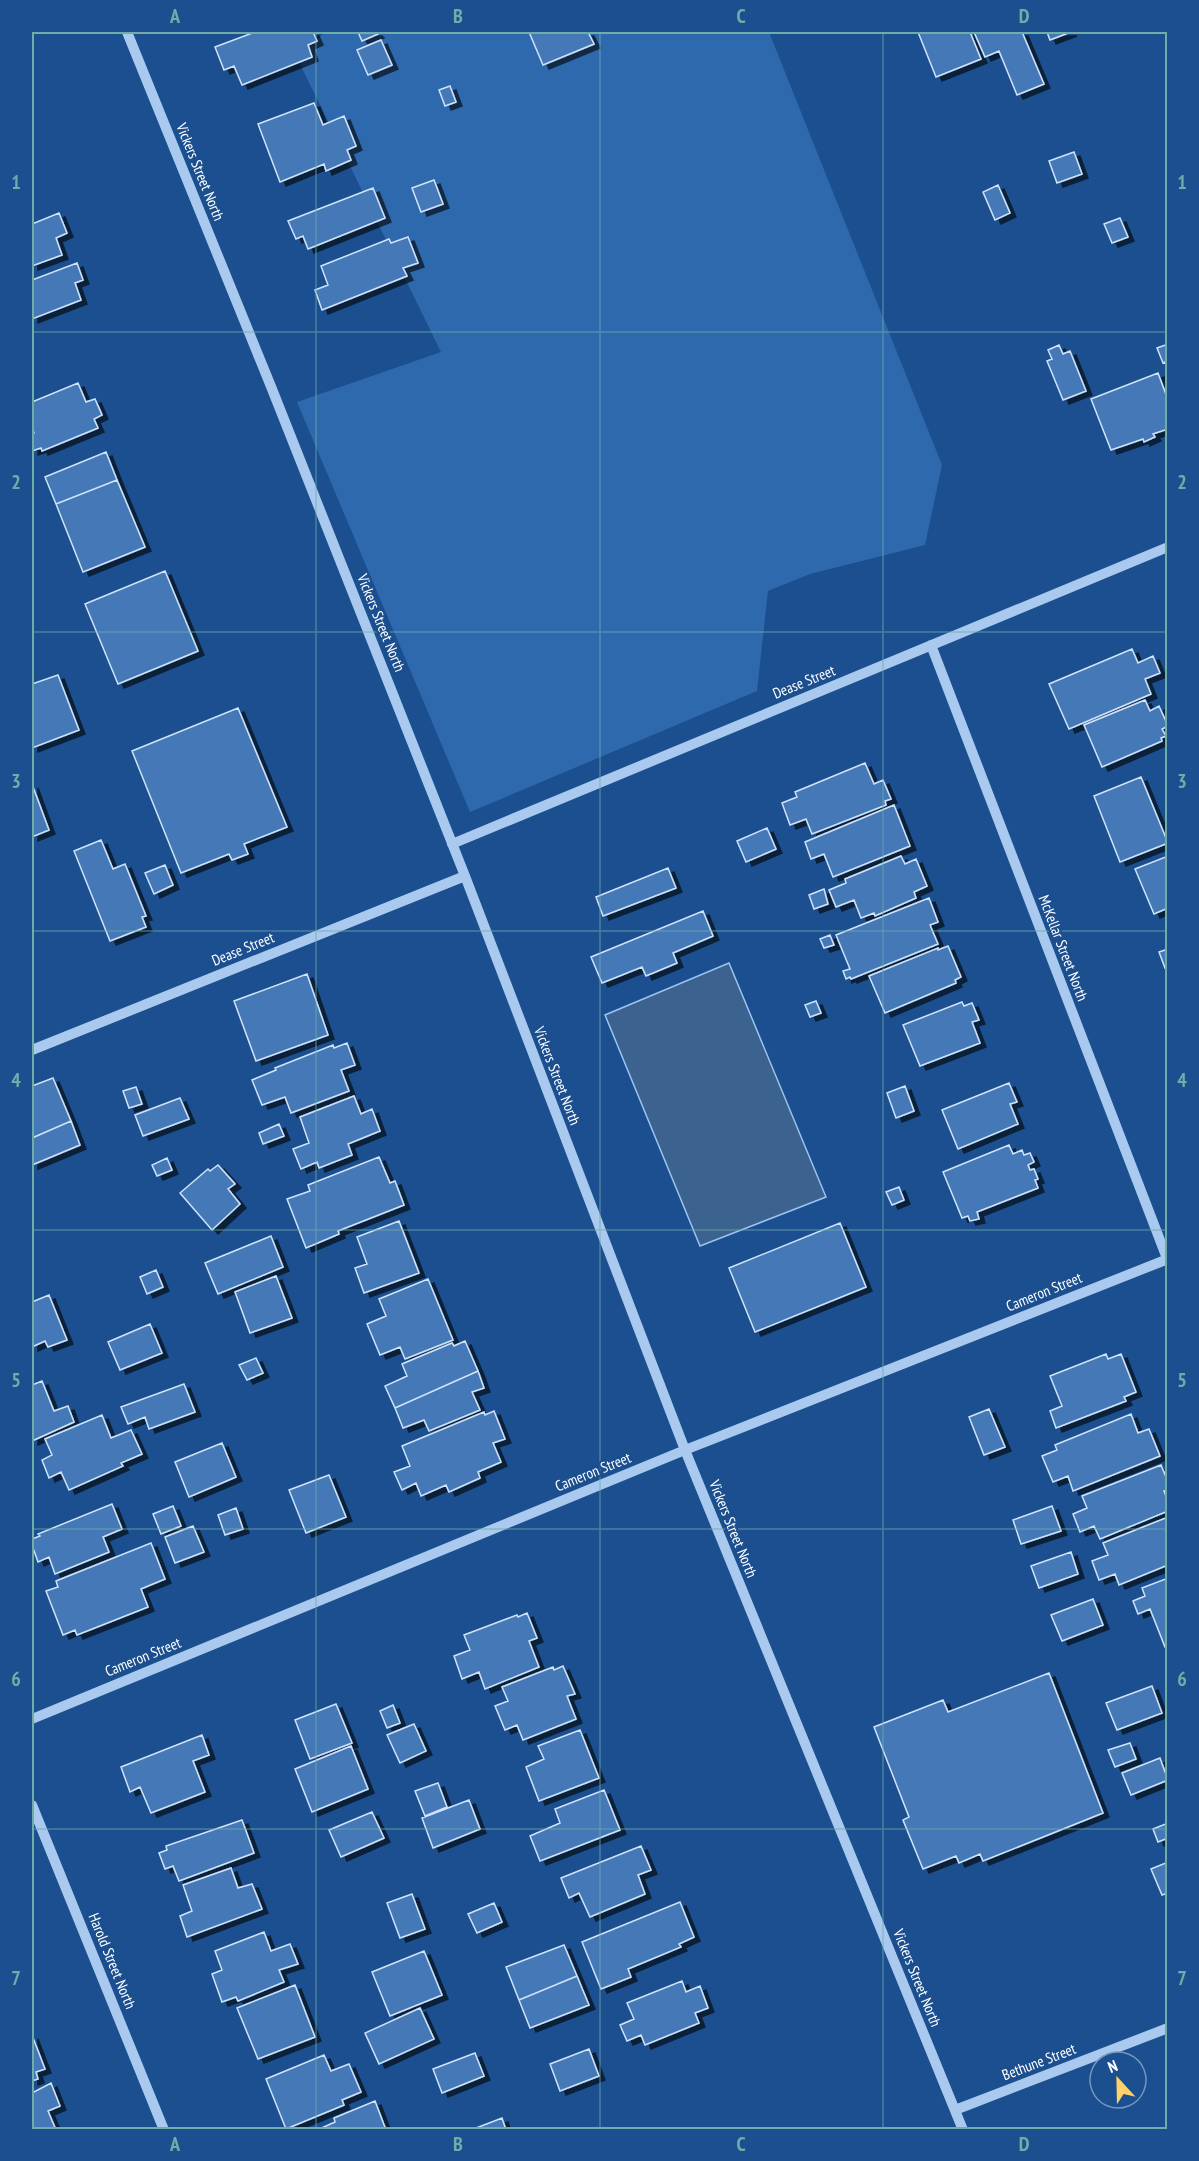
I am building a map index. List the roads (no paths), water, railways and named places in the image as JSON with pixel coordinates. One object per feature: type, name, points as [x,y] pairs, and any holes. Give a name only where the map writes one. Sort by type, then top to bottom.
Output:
[{"type":"street","name":"Vickers Street North","points":[[127,32],[465,876],[685,1450],[963,2130]]},
{"type":"street","name":"Dease Street","points":[[452,844],[1167,547]]},
{"type":"street","name":"McKellar Street North","points":[[932,645],[1167,1260]]},
{"type":"street","name":"Dease Street","points":[[32,1050],[465,876]]},
{"type":"street","name":"Cameron Street","points":[[32,1719],[685,1450],[1167,1260]]},
{"type":"street","name":"Harold Street North","points":[[32,1805],[164,2130]]},
{"type":"street","name":"Bethune Street","points":[[955,2110],[1167,2028]]}]
